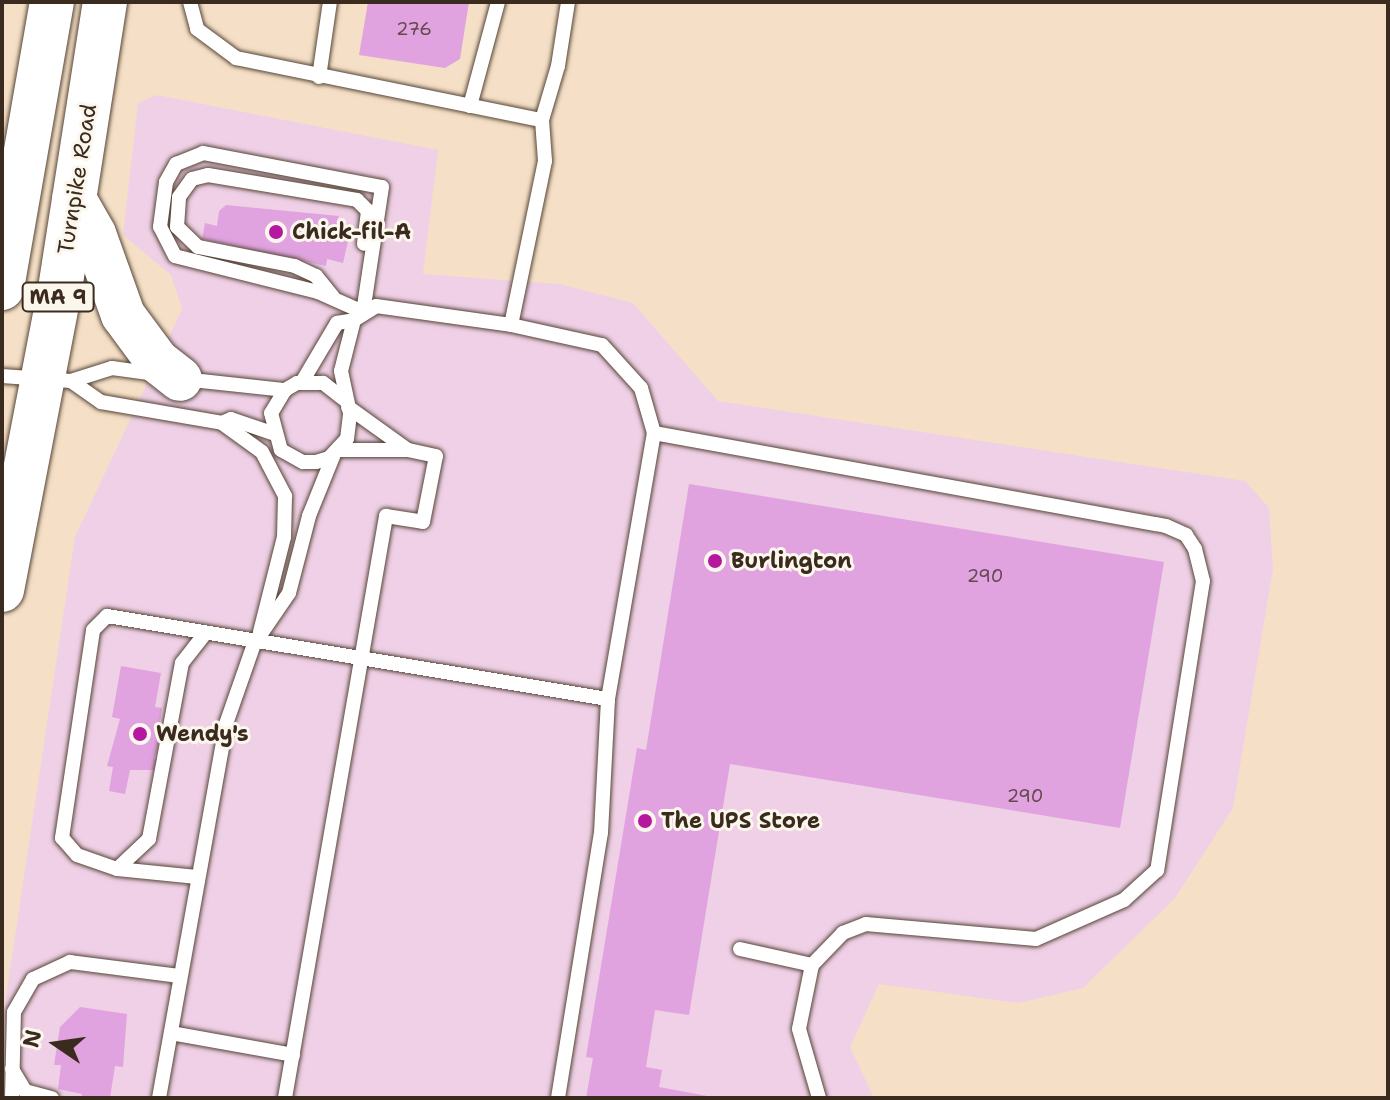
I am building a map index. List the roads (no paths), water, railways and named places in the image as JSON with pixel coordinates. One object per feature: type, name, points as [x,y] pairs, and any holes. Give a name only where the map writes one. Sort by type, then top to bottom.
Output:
[{"type":"highway","name":"MA 9","points":[[2,288],[14,155],[52,2]]},
{"type":"highway","name":"Turnpike Road","points":[[2,590],[38,378],[74,199],[105,2]]},
{"type":"highway","points":[[74,199],[94,234],[123,315],[157,361],[180,379]]},
{"type":"lane","points":[[190,2],[197,29],[214,45],[236,58],[542,120]]},
{"type":"lane","points":[[319,77],[330,2]]},
{"type":"lane","points":[[470,106],[498,2]]},
{"type":"lane","points":[[511,325],[545,161],[542,120],[558,66],[568,2]]},
{"type":"lane","points":[[257,640],[289,593],[309,516],[351,426],[346,404],[343,355],[367,287],[382,187],[203,153],[176,164],[166,182],[160,227],[175,256],[334,298]]},
{"type":"lane","points":[[358,316],[334,298],[316,276],[295,266],[198,247],[177,227],[179,197],[192,179],[242,179],[357,200],[368,211],[361,266],[367,287]]},
{"type":"lane","points":[[302,382],[337,323],[390,305],[511,325],[602,345],[641,388],[654,433],[608,699],[601,833],[558,1098]]},
{"type":"lane","points":[[38,378],[112,368],[285,390],[302,382],[323,383],[408,450]]},
{"type":"lane","points":[[38,378],[101,402],[222,423],[262,452],[285,496]]},
{"type":"lane","points":[[159,1098],[226,724],[257,640],[284,537],[285,496],[281,450],[272,433],[271,413],[285,390]]},
{"type":"lane","points":[[222,423],[231,419],[272,433]]},
{"type":"lane","points":[[654,433],[1166,526],[1186,535],[1195,549],[1203,581],[1175,773],[1157,870],[1124,900],[1036,939],[866,924],[843,933],[812,965],[799,1029],[819,1098]]},
{"type":"lane","points":[[281,450],[303,462],[337,452],[408,450],[436,456],[423,522],[386,516],[285,1098]]},
{"type":"lane","points":[[197,877],[117,869],[77,855],[62,838],[93,630],[107,616],[116,615],[205,634],[608,699]]},
{"type":"lane","points":[[117,869],[149,839],[182,663],[205,634]]},
{"type":"lane","points":[[740,949],[812,965]]},
{"type":"lane","points":[[12,1098],[19,996],[48,969],[90,962],[180,976]]},
{"type":"lane","points":[[171,1033],[293,1055]]},
{"type":"lane","points":[[12,1069],[25,1091],[52,1098]]},
{"type":"place","name":"Chick-fil-A","points":[[276,232]]},
{"type":"place","name":"Burlington","points":[[715,561]]},
{"type":"place","name":"Wendy's","points":[[140,734]]},
{"type":"place","name":"The UPS Store","points":[[645,821]]}]
